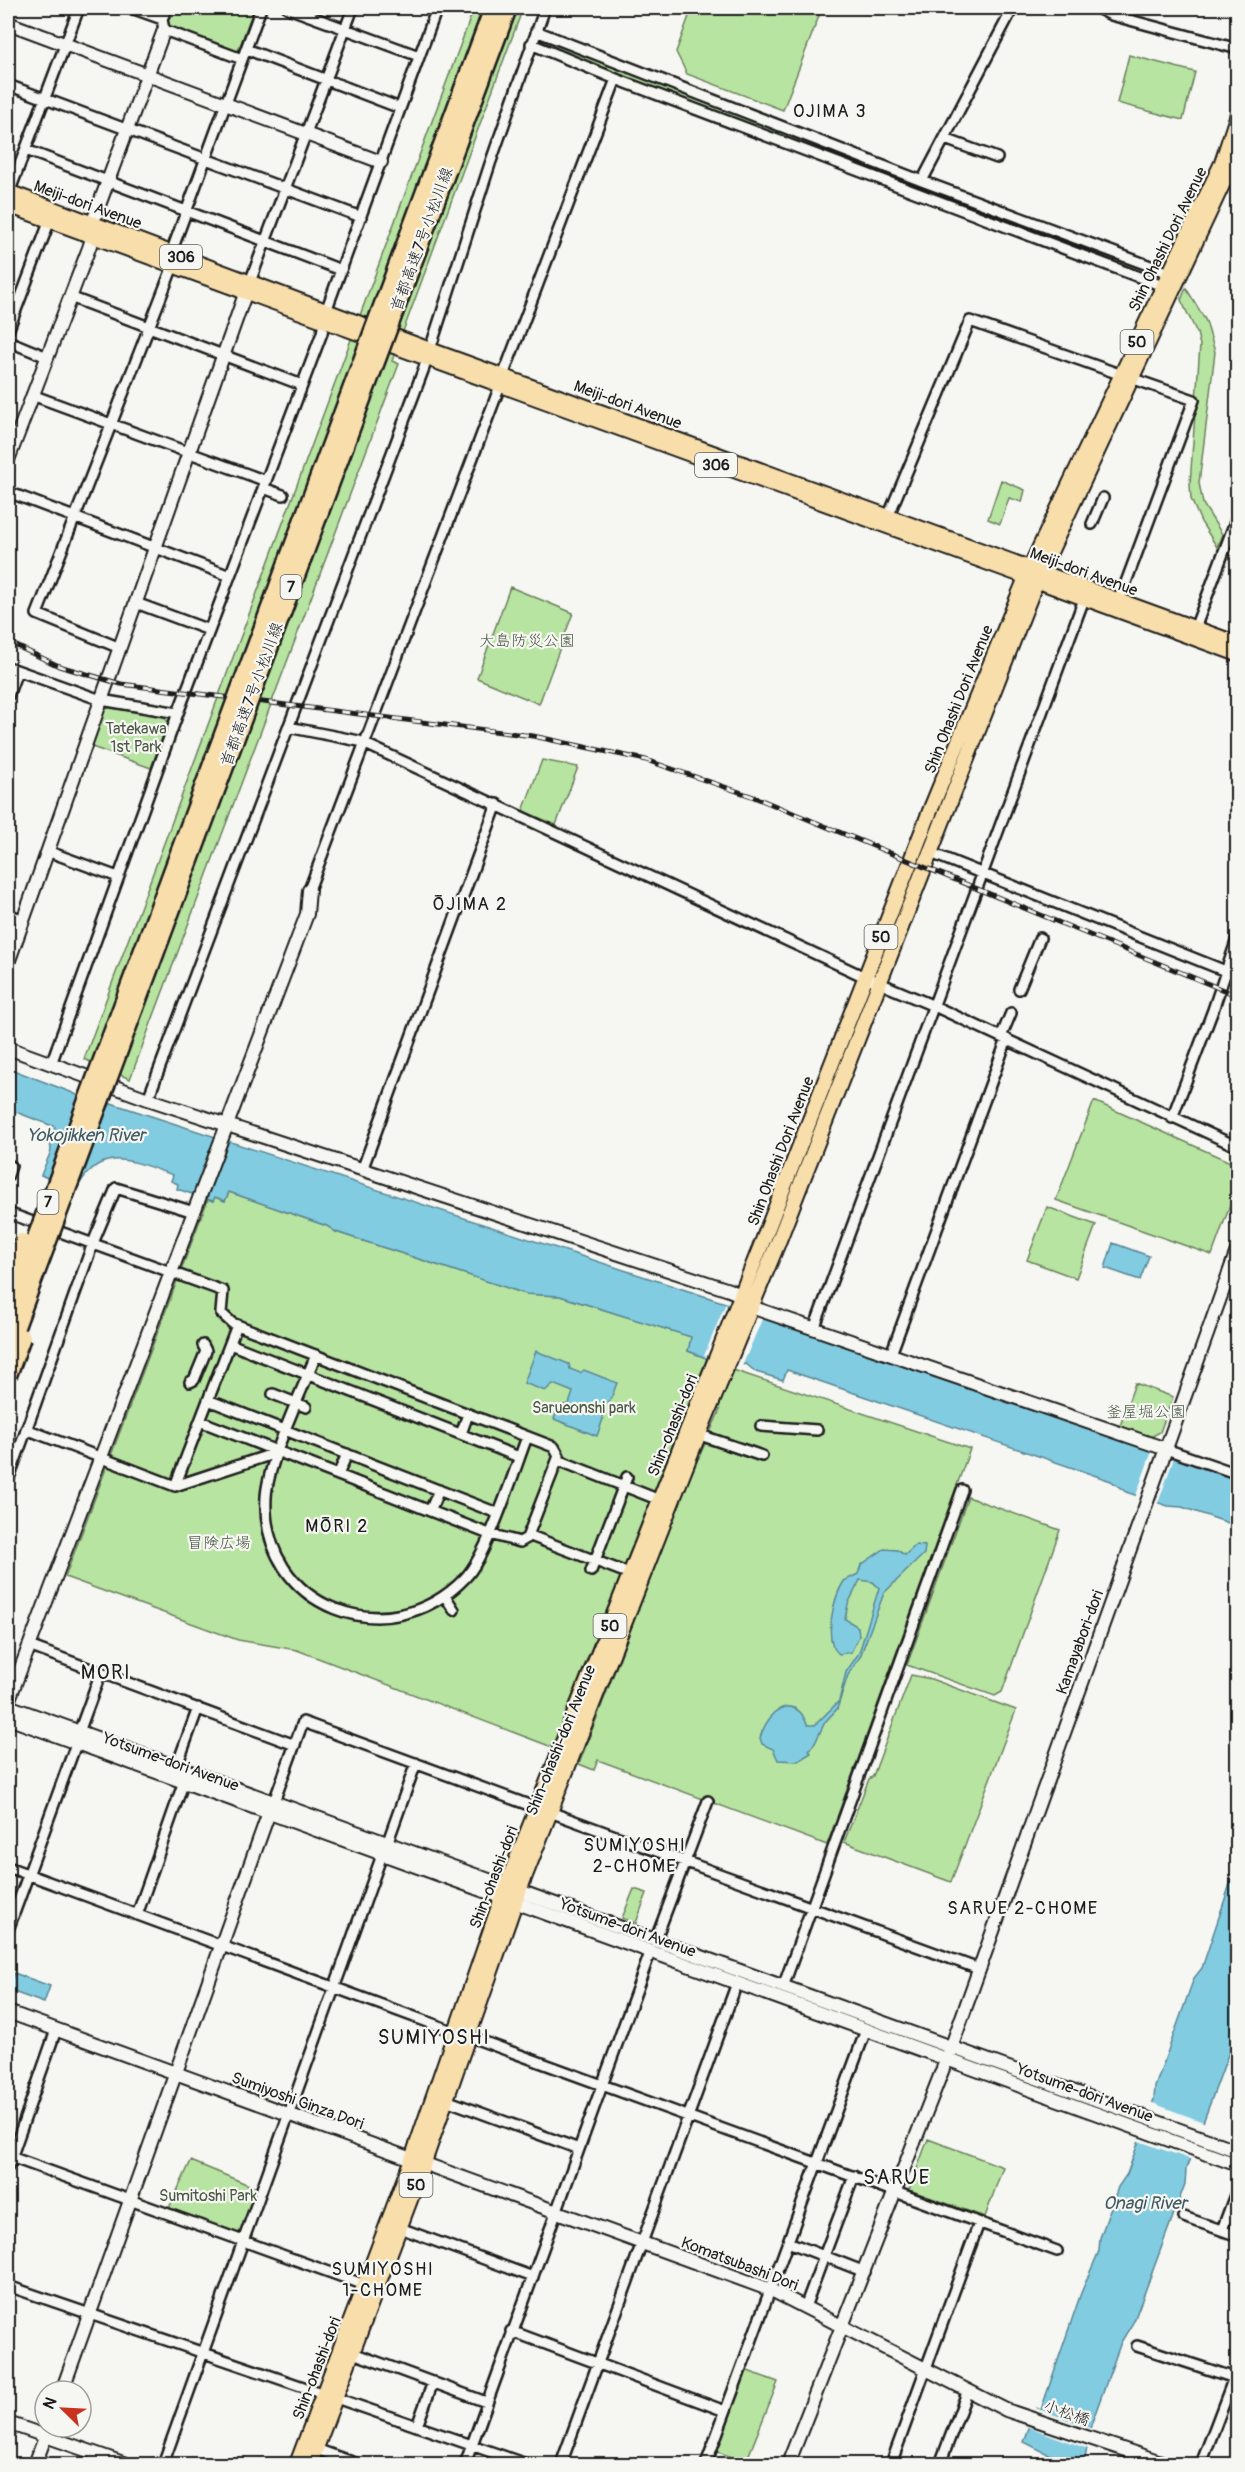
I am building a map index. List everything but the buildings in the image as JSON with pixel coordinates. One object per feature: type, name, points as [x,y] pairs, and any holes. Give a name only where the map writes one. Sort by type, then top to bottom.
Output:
[{"type":"highway","name":"首都高速7号小松川線","points":[[8,1313],[88,1090],[493,8]]},
{"type":"highway","name":"首都高速7号小松川線","points":[[8,1348],[508,8]]},
{"type":"highway","points":[[8,1274],[88,1090]]},
{"type":"highway","points":[[8,1375],[69,1206],[74,1167]]},
{"type":"main road","name":"Shin Ohashi Dori Avenue","points":[[744,1305],[865,977],[1033,575],[1174,275],[1222,163],[1238,114]]},
{"type":"main road","name":"Shin Ohashi Dori Avenue","points":[[1174,275],[1235,165],[1238,151]]},
{"type":"main road","name":"Meiji-dori Avenue","points":[[8,196],[50,220],[93,230]]},
{"type":"main road","name":"Meiji-dori Avenue","points":[[8,196],[428,355],[888,517],[1033,575],[1084,599],[1196,634],[1238,644]]},
{"type":"main road","name":"Meiji-dori Avenue","points":[[501,381],[1033,575],[1119,601],[1238,654]]},
{"type":"main road","name":"Shin Ohashi Dori Avenue","points":[[744,1305],[931,853],[1033,575]]},
{"type":"main road","name":"Shin-ohashi-dori Avenue","points":[[310,2464],[330,2396],[353,2353],[446,2100],[462,2034],[510,1895],[744,1305]]},
{"type":"main road","name":"Shin-ohashi-dori","points":[[510,1895],[523,1833],[544,1810]]},
{"type":"main road","name":"Shin-ohashi-dori","points":[[297,2464],[330,2396],[365,2285],[423,2163],[462,2034]]},
{"type":"street","points":[[8,196],[79,8]]},
{"type":"street","points":[[131,8],[242,59]]},
{"type":"street","points":[[8,460],[11,443],[33,396],[70,297],[108,181],[147,75],[167,8]]},
{"type":"street","points":[[120,648],[37,615],[149,327],[187,211],[261,8]]},
{"type":"street","points":[[288,8],[419,56]]},
{"type":"street","points":[[8,963],[248,288],[353,8]]},
{"type":"street","points":[[51,1064],[178,713],[302,385],[435,8]]},
{"type":"street","points":[[148,1099],[428,355],[545,8]]},
{"type":"street","points":[[922,181],[1013,8]]},
{"type":"street","points":[[1097,8],[1111,15],[1238,49]]},
{"type":"street","points":[[8,23],[381,162]]},
{"type":"street","points":[[536,31],[922,181],[1174,275]]},
{"type":"street","points":[[531,44],[616,79],[1168,288]]},
{"type":"street","points":[[246,49],[400,108]]},
{"type":"street","points":[[8,1704],[308,914],[309,890],[363,743],[616,79]]},
{"type":"street","points":[[8,85],[361,217]]},
{"type":"street","points":[[945,139],[998,158]]},
{"type":"street","points":[[26,150],[341,270]]},
{"type":"street","points":[[8,331],[50,220]]},
{"type":"street","points":[[70,297],[302,385]]},
{"type":"street","points":[[888,517],[970,321],[1194,400],[1119,601]]},
{"type":"street","points":[[8,341],[47,357]]},
{"type":"street","points":[[33,396],[189,453],[264,484],[283,495]]},
{"type":"street","points":[[8,492],[230,576]]},
{"type":"street","points":[[1092,524],[1100,514],[1103,498]]},
{"type":"street","points":[[1196,634],[1238,514]]},
{"type":"street","points":[[814,1329],[1084,599]]},
{"type":"street","points":[[136,603],[209,630]]},
{"type":"street","points":[[8,666],[101,700],[178,713]]},
{"type":"street","points":[[8,696],[17,671]]},
{"type":"street","points":[[288,727],[363,743],[865,977],[934,1006],[1238,1147]]},
{"type":"street","points":[[362,1170],[496,804]]},
{"type":"street","points":[[47,851],[118,877]]},
{"type":"street","points":[[931,853],[1238,976]]},
{"type":"street","points":[[8,914],[23,920]]},
{"type":"street","points":[[1172,1118],[1238,936]]},
{"type":"street","points":[[1019,988],[1040,938]]},
{"type":"street","points":[[891,1354],[1011,1013]]},
{"type":"street","points":[[8,1048],[148,1099],[362,1170],[744,1305],[891,1354],[1165,1452],[1238,1474]]},
{"type":"street","points":[[8,1165],[11,1166],[8,1175]]},
{"type":"street","points":[[8,1481],[93,1243],[116,1188],[197,1206]]},
{"type":"street","points":[[8,1213],[223,1291],[221,1313],[237,1325],[557,1449],[558,1460],[528,1535],[520,1542],[489,1534],[200,1421]]},
{"type":"street","name":"Kamayabori-dori","points":[[788,2464],[949,2054],[1238,1248]]},
{"type":"street","points":[[175,1486],[237,1325]]},
{"type":"street","points":[[230,1344],[519,1457]]},
{"type":"street","points":[[190,1382],[194,1380],[206,1351],[203,1346]]},
{"type":"street","points":[[316,1355],[302,1405],[287,1431],[266,1497],[269,1532],[283,1565],[306,1593],[337,1611],[372,1619],[407,1615],[446,1596],[466,1576],[489,1534],[527,1437]]},
{"type":"street","points":[[200,1365],[219,1372]]},
{"type":"street","points":[[369,1398],[376,1378]]},
{"type":"street","points":[[273,1394],[302,1405]]},
{"type":"street","points":[[208,1400],[497,1513]]},
{"type":"street","points":[[461,1434],[468,1414]]},
{"type":"street","points":[[761,1426],[817,1430]]},
{"type":"street","points":[[26,1429],[175,1486],[279,1452]]},
{"type":"street","points":[[706,1437],[762,1456]]},
{"type":"street","points":[[339,1475],[347,1454]]},
{"type":"street","points":[[558,1460],[626,1482],[652,1497]]},
{"type":"street","points":[[591,1571],[626,1482]]},
{"type":"street","points":[[430,1511],[439,1490]]},
{"type":"street","points":[[783,1987],[962,1490]]},
{"type":"street","points":[[528,1535],[622,1571]]},
{"type":"street","points":[[446,1596],[454,1610]]},
{"type":"street","points":[[29,1646],[295,1745]]},
{"type":"street","points":[[8,1930],[101,1672]]},
{"type":"street","name":"Yotsume-dori Avenue","points":[[8,1704],[78,1738],[183,1784],[271,1809],[653,1947],[783,1987],[949,2054],[1132,2120],[1238,2165]]},
{"type":"street","points":[[176,1768],[198,1708]]},
{"type":"street","name":"Yotsume-dori Avenue","points":[[8,1718],[176,1768],[271,1809]]},
{"type":"street","points":[[66,2379],[220,1945],[303,1722],[980,1968]]},
{"type":"street","points":[[163,2464],[416,1763]]},
{"type":"street","points":[[137,1915],[183,1784]]},
{"type":"street","points":[[465,2464],[511,2331],[533,2277],[708,1801]]},
{"type":"street","points":[[8,1867],[1057,2251]]},
{"type":"street","name":"Yotsume-dori Avenue","points":[[653,1947],[737,1983],[866,2030],[949,2054]]},
{"type":"street","points":[[561,2464],[737,1983]]},
{"type":"street","name":"Sumiyoshi Ginza Dori","points":[[8,2012],[423,2163]]},
{"type":"street","points":[[56,2030],[9,2160],[130,2200],[365,2285]]},
{"type":"street","points":[[706,2464],[866,2030]]},
{"type":"street","points":[[446,2100],[579,2149]]},
{"type":"street","name":"Yotsume-dori Avenue","points":[[1132,2120],[1209,2140],[1238,2151]]},
{"type":"street","name":"Komatsubashi Dori","points":[[423,2163],[771,2290],[1006,2410],[1023,2413]]},
{"type":"street","points":[[805,2307],[854,2176]]},
{"type":"street","points":[[1222,2230],[1238,2187]]},
{"type":"street","points":[[1184,2217],[1238,2236]]},
{"type":"street","points":[[891,2464],[979,2223]]},
{"type":"street","points":[[400,2228],[533,2277]]},
{"type":"street","points":[[788,2242],[865,2272]]},
{"type":"street","points":[[8,2286],[526,2464]]},
{"type":"street","points":[[511,2331],[725,2411]]},
{"type":"street","points":[[1137,2346],[1236,2378]]},
{"type":"street","points":[[353,2353],[486,2402]]},
{"type":"street","points":[[1201,2464],[1236,2378],[1238,2367]]},
{"type":"street","points":[[417,2426],[433,2382]]},
{"type":"street","points":[[940,2464],[968,2390]]},
{"type":"street","name":"小松橋","points":[[1023,2413],[1167,2464]]},
{"type":"street","points":[[8,2424],[33,2429]]},
{"type":"street","points":[[36,2464],[45,2439]]},
{"type":"street","points":[[64,2439],[126,2464]]},
{"type":"street","points":[[316,2449],[358,2464]]},
{"type":"green space","points":[[171,8],[254,8],[238,51],[234,53],[168,27],[166,21]]},
{"type":"green space","points":[[474,8],[523,8],[392,361],[399,364],[130,1079],[84,1059]]},
{"type":"green space","points":[[692,8],[822,8],[783,110],[687,74],[676,52]]},
{"type":"green space","points":[[543,36],[827,146],[824,154],[539,45]]},
{"type":"green space","points":[[1129,55],[1195,72],[1183,120],[1117,103]]},
{"type":"green space","points":[[840,152],[1053,234],[1051,240],[837,159]]},
{"type":"green space","points":[[1065,239],[1159,272],[1155,280],[1063,244]]},
{"type":"green space","points":[[1186,288],[1206,321],[1215,352],[1199,483],[1203,504],[1222,534],[1217,547],[1201,522],[1191,499],[1190,484],[1200,345],[1197,333],[1181,300]]},
{"type":"green space","points":[[1001,480],[1025,490],[1022,502],[1009,498],[1000,524],[988,519]]},
{"type":"green space","name":"大島防災公園","points":[[510,587],[573,613],[539,704],[477,678]]},
{"type":"green space","name":"Tatekawa 1st Park","points":[[110,707],[164,716],[168,722],[151,768],[92,747],[104,711]]},
{"type":"green space","points":[[542,760],[578,767],[556,825],[523,811]]},
{"type":"green space","points":[[1094,1101],[1237,1165],[1237,1186],[1212,1255],[1056,1200]]},
{"type":"green space","name":"Sarueonshi park","points":[[229,1192],[327,1226],[336,1232],[526,1294],[560,1296],[692,1337],[688,1351],[707,1358],[552,1747],[297,1650],[238,1640],[65,1577],[208,1199],[213,1201],[215,1197],[225,1201]]},
{"type":"green space","points":[[1047,1207],[1096,1225],[1076,1278],[1027,1260]]},
{"type":"green space","points":[[733,1370],[970,1449],[827,1845],[598,1760],[594,1770],[579,1764],[687,1484],[720,1410],[717,1409]]},
{"type":"green space","name":"釜屋堀公園","points":[[1135,1383],[1173,1397],[1160,1432],[1147,1439],[1120,1426]]},
{"type":"green space","points":[[968,1497],[1060,1530],[1002,1692],[995,1696],[907,1665]]},
{"type":"green space","points":[[911,1675],[931,1679],[1016,1710],[951,1882],[844,1842],[869,1779],[873,1776]]},
{"type":"green space","points":[[634,1889],[647,1893],[636,1923],[622,1918]]},
{"type":"green space","points":[[928,2139],[1003,2167],[985,2217],[909,2190]]},
{"type":"green space","name":"Sumitoshi Park","points":[[191,2161],[256,2188],[240,2234],[169,2208]]},
{"type":"green space","points":[[745,2370],[778,2382],[746,2462],[715,2451]]},
{"type":"water","name":"Yokojikken River","points":[[8,1068],[73,1093],[107,1110],[111,1103],[882,1354],[1237,1479],[1237,1526],[1182,1507],[1168,1506],[1126,1492],[1111,1481],[787,1370],[783,1380],[756,1372],[746,1364],[732,1365],[717,1362],[688,1351],[691,1337],[560,1296],[526,1294],[336,1232],[327,1226],[229,1192],[225,1201],[215,1197],[213,1201],[177,1189],[178,1184],[171,1181],[173,1175],[145,1165],[131,1161],[107,1161],[95,1166],[85,1176],[76,1191],[41,1175],[51,1151],[50,1139],[55,1127],[8,1109]]},
{"type":"water","points":[[1113,1243],[1149,1256],[1140,1280],[1105,1268]]},
{"type":"water","points":[[536,1351],[569,1364],[570,1369],[580,1373],[584,1370],[617,1383],[610,1401],[605,1404],[601,1413],[603,1419],[597,1436],[554,1419],[559,1406],[569,1404],[573,1392],[553,1384],[545,1391],[524,1383]]},
{"type":"water","points":[[916,1545],[925,1546],[924,1554],[884,1593],[860,1657],[848,1675],[837,1709],[825,1722],[809,1750],[811,1753],[798,1761],[778,1760],[773,1749],[762,1744],[760,1738],[770,1718],[781,1709],[794,1708],[801,1713],[808,1725],[815,1725],[839,1701],[846,1672],[859,1653],[879,1588],[873,1582],[860,1580],[848,1604],[845,1619],[858,1627],[859,1636],[851,1652],[839,1654],[834,1648],[830,1629],[837,1597],[844,1581],[858,1574],[861,1565],[884,1549],[897,1550],[905,1555]]},
{"type":"water","name":"Onagi River","points":[[1237,1863],[1237,2030],[1186,2169],[1185,2184],[1134,2321],[1121,2342],[1091,2425],[1084,2464],[1057,2464],[1056,2458],[1024,2442],[1036,2408],[1041,2410],[1081,2293],[1099,2251],[1100,2238],[1118,2187],[1127,2174],[1154,2099],[1155,2087],[1194,1978],[1202,1968]]},
{"type":"water","points":[[14,1973],[50,1986],[44,2003],[8,1990]]},
{"type":"pier","points":[[725,1305],[763,1317],[741,1369],[704,1356]]},
{"type":"pier","points":[[1152,1451],[1174,1458],[1157,1506],[1135,1498]]},
{"type":"pier","points":[[1150,2102],[1206,2123],[1192,2160],[1136,2140]]},
{"type":"pier","points":[[1033,2407],[1093,2429],[1091,2450],[1026,2426]]},
{"type":"railway","points":[[8,642],[59,666],[121,684],[533,736],[646,760],[754,797],[1238,996]]},
{"type":"district","name":"OJIMA 3","points":[[830,111]]},
{"type":"district","name":"ŌJIMA 2","points":[[470,904]]},
{"type":"district","name":"MŌRI 2","points":[[337,1526]]},
{"type":"district","name":"MORI","points":[[106,1672]]},
{"type":"district","name":"SUMIYOSHI 2-CHOME","points":[[635,1855]]},
{"type":"district","name":"SARUE 2-CHOME","points":[[1023,1908]]},
{"type":"district","name":"SUMIYOSHI","points":[[434,2037]]},
{"type":"district","name":"SARUE","points":[[897,2177]]},
{"type":"district","name":"SUMIYOSHI 1-CHOME","points":[[383,2279]]},
{"type":"park label","name":"冒険広場","points":[[219,1542]]}]
